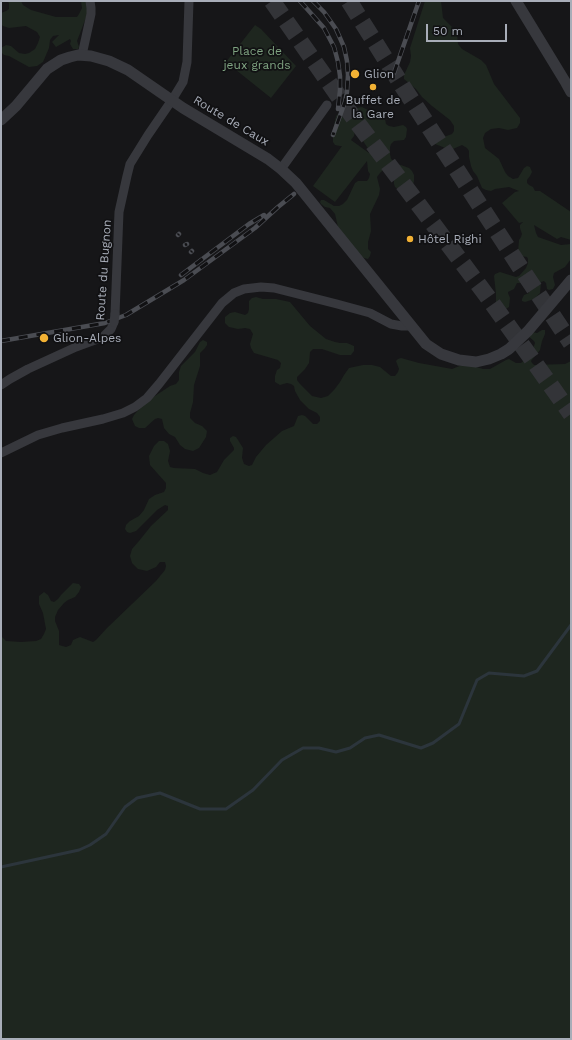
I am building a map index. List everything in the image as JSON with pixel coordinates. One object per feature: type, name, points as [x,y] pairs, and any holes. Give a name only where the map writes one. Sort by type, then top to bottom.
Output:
[{"type":"street","points":[[82,55],[91,14],[90,1]]},
{"type":"street","name":"Route du Bugnon","points":[[1,385],[28,369],[76,347],[100,338],[107,334],[113,324],[115,318],[119,212],[127,176],[130,164],[181,86],[186,70],[189,1]]},
{"type":"street","points":[[516,1],[571,92]]},
{"type":"street","name":"Route de Caux","points":[[1,120],[16,106],[47,69],[66,58],[82,55],[100,58],[119,65],[138,76],[172,100],[268,159],[281,169],[296,183],[426,344],[440,354],[459,360],[476,362],[501,354],[509,349],[528,331],[571,280]]},
{"type":"street","points":[[281,169],[326,105]]},
{"type":"street","points":[[1,453],[38,435],[123,413],[140,404],[151,394],[222,302],[240,290],[261,287],[274,288],[370,314],[391,324],[412,326]]},
{"type":"green space","points":[[7,1],[21,1],[23,5],[31,10],[56,17],[77,17],[82,8],[81,1],[86,1],[87,15],[77,41],[79,47],[78,49],[73,49],[70,44],[70,39],[56,47],[52,42],[59,35],[53,36],[50,40],[49,48],[43,62],[37,66],[29,67],[9,56],[4,55],[1,52],[1,48],[6,45],[11,46],[19,53],[29,53],[35,49],[40,37],[37,32],[26,26],[9,28],[1,24],[1,13],[9,9],[9,3]]},
{"type":"green space","points":[[425,1],[441,1],[443,18],[456,31],[458,44],[462,49],[481,60],[486,65],[494,84],[520,118],[520,123],[517,128],[508,130],[499,128],[491,129],[485,133],[483,138],[485,148],[499,159],[505,172],[513,179],[518,178],[524,168],[527,166],[530,167],[532,172],[527,180],[527,183],[533,187],[535,191],[540,191],[571,212],[571,240],[561,237],[557,239],[534,225],[538,237],[561,245],[571,244],[571,259],[565,267],[554,273],[553,277],[555,285],[553,289],[547,289],[546,283],[544,281],[541,282],[540,293],[534,299],[525,302],[522,301],[522,299],[524,295],[529,293],[529,289],[521,283],[517,283],[514,289],[508,292],[510,298],[509,307],[501,312],[497,311],[496,309],[495,274],[500,272],[516,277],[519,276],[526,268],[528,263],[527,257],[521,256],[518,253],[519,240],[522,234],[520,225],[523,222],[519,223],[502,203],[515,192],[519,191],[509,187],[491,191],[482,188],[471,166],[469,151],[467,148],[462,145],[453,149],[448,149],[435,144],[435,140],[452,134],[454,131],[454,126],[450,120],[432,106],[404,79],[404,75],[410,62],[410,48]]},
{"type":"green space","name":"Place de jeux grands","points":[[255,25],[261,29],[296,66],[271,98],[226,62]]},
{"type":"green space","points":[[362,107],[368,110],[368,115],[370,117],[381,116],[385,119],[386,124],[389,126],[394,127],[403,125],[406,127],[406,137],[404,140],[394,141],[391,144],[390,154],[391,159],[398,164],[409,168],[414,175],[412,189],[406,192],[395,187],[394,178],[388,170],[383,170],[377,177],[380,189],[379,195],[370,214],[371,231],[368,249],[371,252],[368,259],[358,254],[338,227],[335,214],[330,208],[325,207],[320,202],[321,200],[324,200],[334,206],[343,204],[347,200],[355,183],[358,181],[367,181],[369,178],[370,174],[368,171],[367,161],[335,202],[313,186],[342,146],[335,145],[333,142],[333,130],[336,116],[341,111]],"holes":[[[363,121],[367,123],[369,127],[363,136],[363,141],[369,150],[369,153],[351,140],[354,136],[356,127]]]},
{"type":"green space","points":[[256,297],[290,302],[310,326],[326,339],[340,343],[347,343],[354,346],[354,351],[351,355],[340,355],[322,349],[313,349],[310,352],[309,363],[297,377],[297,380],[312,396],[321,398],[328,396],[334,390],[349,368],[372,365],[380,367],[391,376],[395,376],[399,369],[396,361],[401,358],[452,369],[462,365],[490,369],[509,359],[516,363],[521,363],[529,356],[535,343],[528,336],[532,332],[537,333],[542,330],[545,330],[545,334],[540,350],[531,361],[532,363],[534,365],[565,364],[571,361],[571,1039],[1,1039],[1,636],[6,641],[21,642],[36,641],[41,639],[46,629],[43,613],[39,604],[39,596],[44,592],[48,595],[51,601],[54,602],[73,583],[79,584],[81,587],[79,592],[75,597],[64,603],[58,610],[55,617],[59,631],[59,645],[66,647],[71,645],[73,640],[80,637],[93,642],[156,581],[165,570],[165,562],[160,562],[156,567],[147,571],[138,569],[132,563],[130,556],[132,549],[151,526],[168,510],[168,506],[165,505],[157,510],[136,531],[130,533],[125,529],[126,525],[130,521],[139,516],[144,510],[149,499],[164,492],[166,488],[166,483],[150,465],[149,456],[154,446],[159,441],[164,441],[168,444],[170,451],[168,461],[170,467],[195,469],[210,475],[217,472],[224,460],[234,450],[230,441],[230,438],[233,436],[236,437],[243,448],[242,458],[244,464],[249,466],[252,465],[256,457],[266,445],[282,431],[294,426],[298,416],[305,416],[313,424],[317,424],[320,421],[320,417],[317,413],[309,409],[300,400],[294,386],[287,383],[280,385],[275,382],[275,376],[281,363],[278,360],[254,353],[250,344],[253,334],[250,329],[229,327],[225,323],[225,317],[230,313],[235,312],[245,315],[248,313],[249,301]]},
{"type":"green space","points":[[203,340],[207,342],[207,345],[200,353],[200,366],[194,385],[190,418],[207,431],[206,437],[199,448],[193,451],[185,449],[180,445],[175,437],[169,434],[164,428],[162,419],[155,419],[145,428],[139,428],[135,426],[132,419],[141,407],[152,398],[170,386],[176,384],[179,380],[181,366],[195,352],[200,342]]},
{"type":"waterway","points":[[1,867],[79,850],[90,845],[106,834],[125,807],[137,798],[160,793],[200,809],[226,809],[253,790],[282,760],[303,748],[319,748],[336,752],[350,748],[365,738],[379,735],[421,748],[433,743],[459,724],[477,680],[489,673],[524,676],[537,671],[571,625]]},
{"type":"tunnel","points":[[272,1],[353,117],[487,296],[571,414]]},
{"type":"tunnel","points":[[349,1],[403,87],[571,343]]},
{"type":"railway","points":[[300,1],[324,28],[334,47],[340,76],[338,109]]},
{"type":"railway","points":[[313,1],[324,12],[336,29],[344,47],[347,61],[347,92],[333,135]]},
{"type":"railway","points":[[394,73],[419,1]]},
{"type":"railway","points":[[1,341],[105,323],[126,315],[184,280],[255,228],[294,194]]},
{"type":"railway","points":[[181,275],[249,224],[264,215]]},
{"type":"place","name":"Glion","points":[[355,74]]},
{"type":"place","name":"Buffet de la Gare","points":[[373,87]]},
{"type":"place","name":"Hôtel Righi","points":[[410,239]]},
{"type":"place","name":"Glion-Alpes","points":[[44,338]]}]
